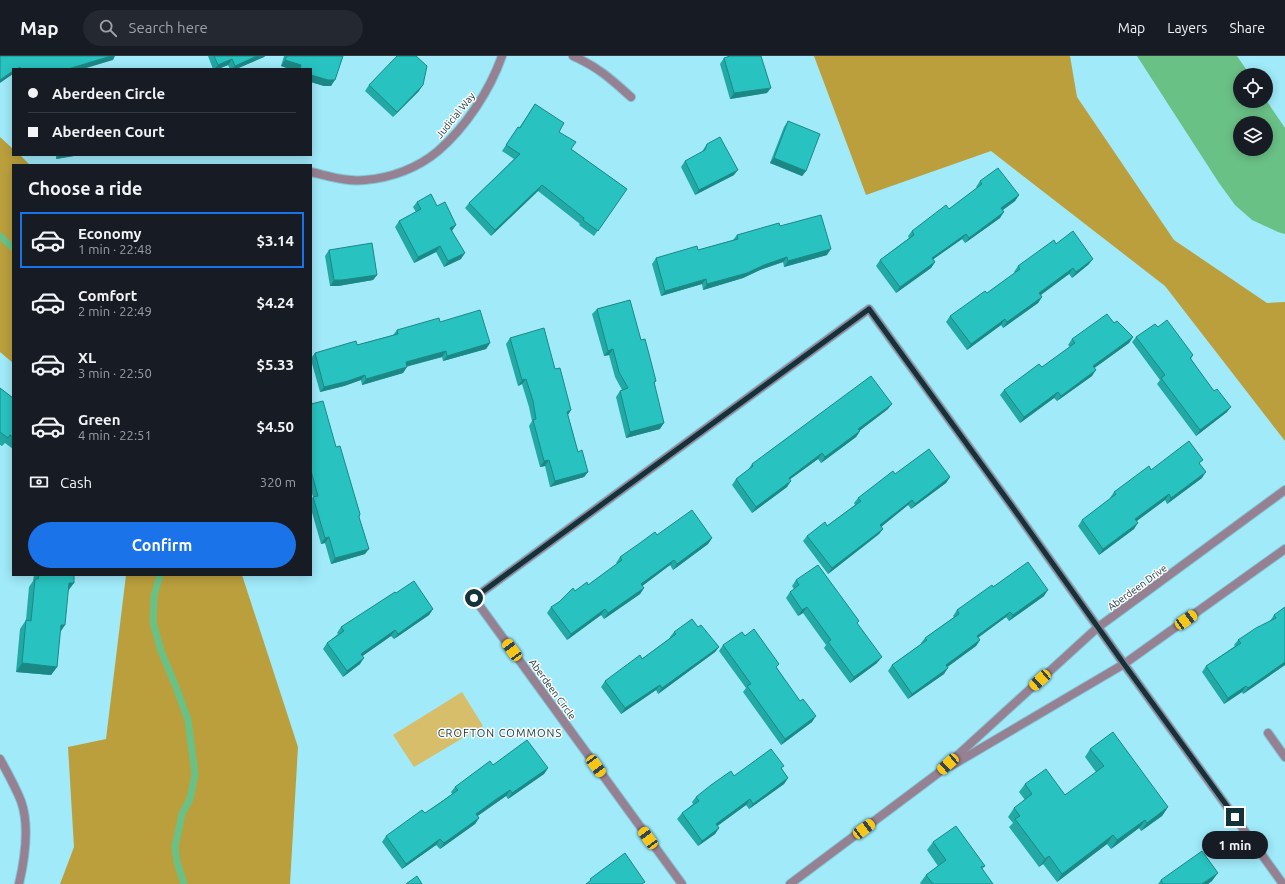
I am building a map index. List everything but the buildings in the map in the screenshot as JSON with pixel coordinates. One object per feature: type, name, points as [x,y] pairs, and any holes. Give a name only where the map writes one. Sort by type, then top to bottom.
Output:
[{"type":"street","name":"Judicial Way","points":[[312,172],[342,179],[364,180],[387,176],[413,167],[437,151],[457,132],[480,102],[497,70],[502,56]]},
{"type":"street","points":[[572,56],[604,72],[632,97]]},
{"type":"street","name":"Aberdeen Circle","points":[[682,884],[474,598],[869,309],[1098,628]]},
{"type":"street","name":"Aberdeen Drive","points":[[790,884],[937,774],[1098,628],[1285,490]]},
{"type":"street","name":"Aberdeen Drive","points":[[937,774],[1124,664],[1285,549]]},
{"type":"street","points":[[1098,628],[1283,884]]},
{"type":"street","points":[[1268,733],[1285,757]]},
{"type":"street","points":[[0,759],[21,801],[26,830],[24,861],[19,884]]},
{"type":"shaded area","points":[[814,56],[1070,56],[1077,97],[1174,240],[1267,303],[1285,302],[1285,441],[1165,286],[991,151],[866,195]]},
{"type":"shaded area","points":[[1137,56],[1237,56],[1245,68],[1233,68],[1233,108],[1271,108],[1285,128],[1285,234],[1252,220],[1235,205],[1219,183]]},
{"type":"shaded area","points":[[0,137],[12,148],[12,156],[21,156],[29,164],[12,164],[12,362],[0,352]]},
{"type":"shaded area","points":[[126,576],[242,576],[298,747],[290,884],[60,884],[74,847],[68,747],[106,739]]},
{"type":"shaded area","points":[[462,692],[483,726],[414,767],[393,735]]},
{"type":"waterway","points":[[0,236],[12,247]]},
{"type":"waterway","points":[[160,576],[154,596],[153,622],[161,651],[188,720],[195,774],[190,799],[182,814],[175,847],[177,862],[184,884]]},
{"type":"district","name":"CROFTON COMMONS","points":[[500,733]]},
{"type":"route","points":[[474,598],[869,309],[1235,817]]}]
